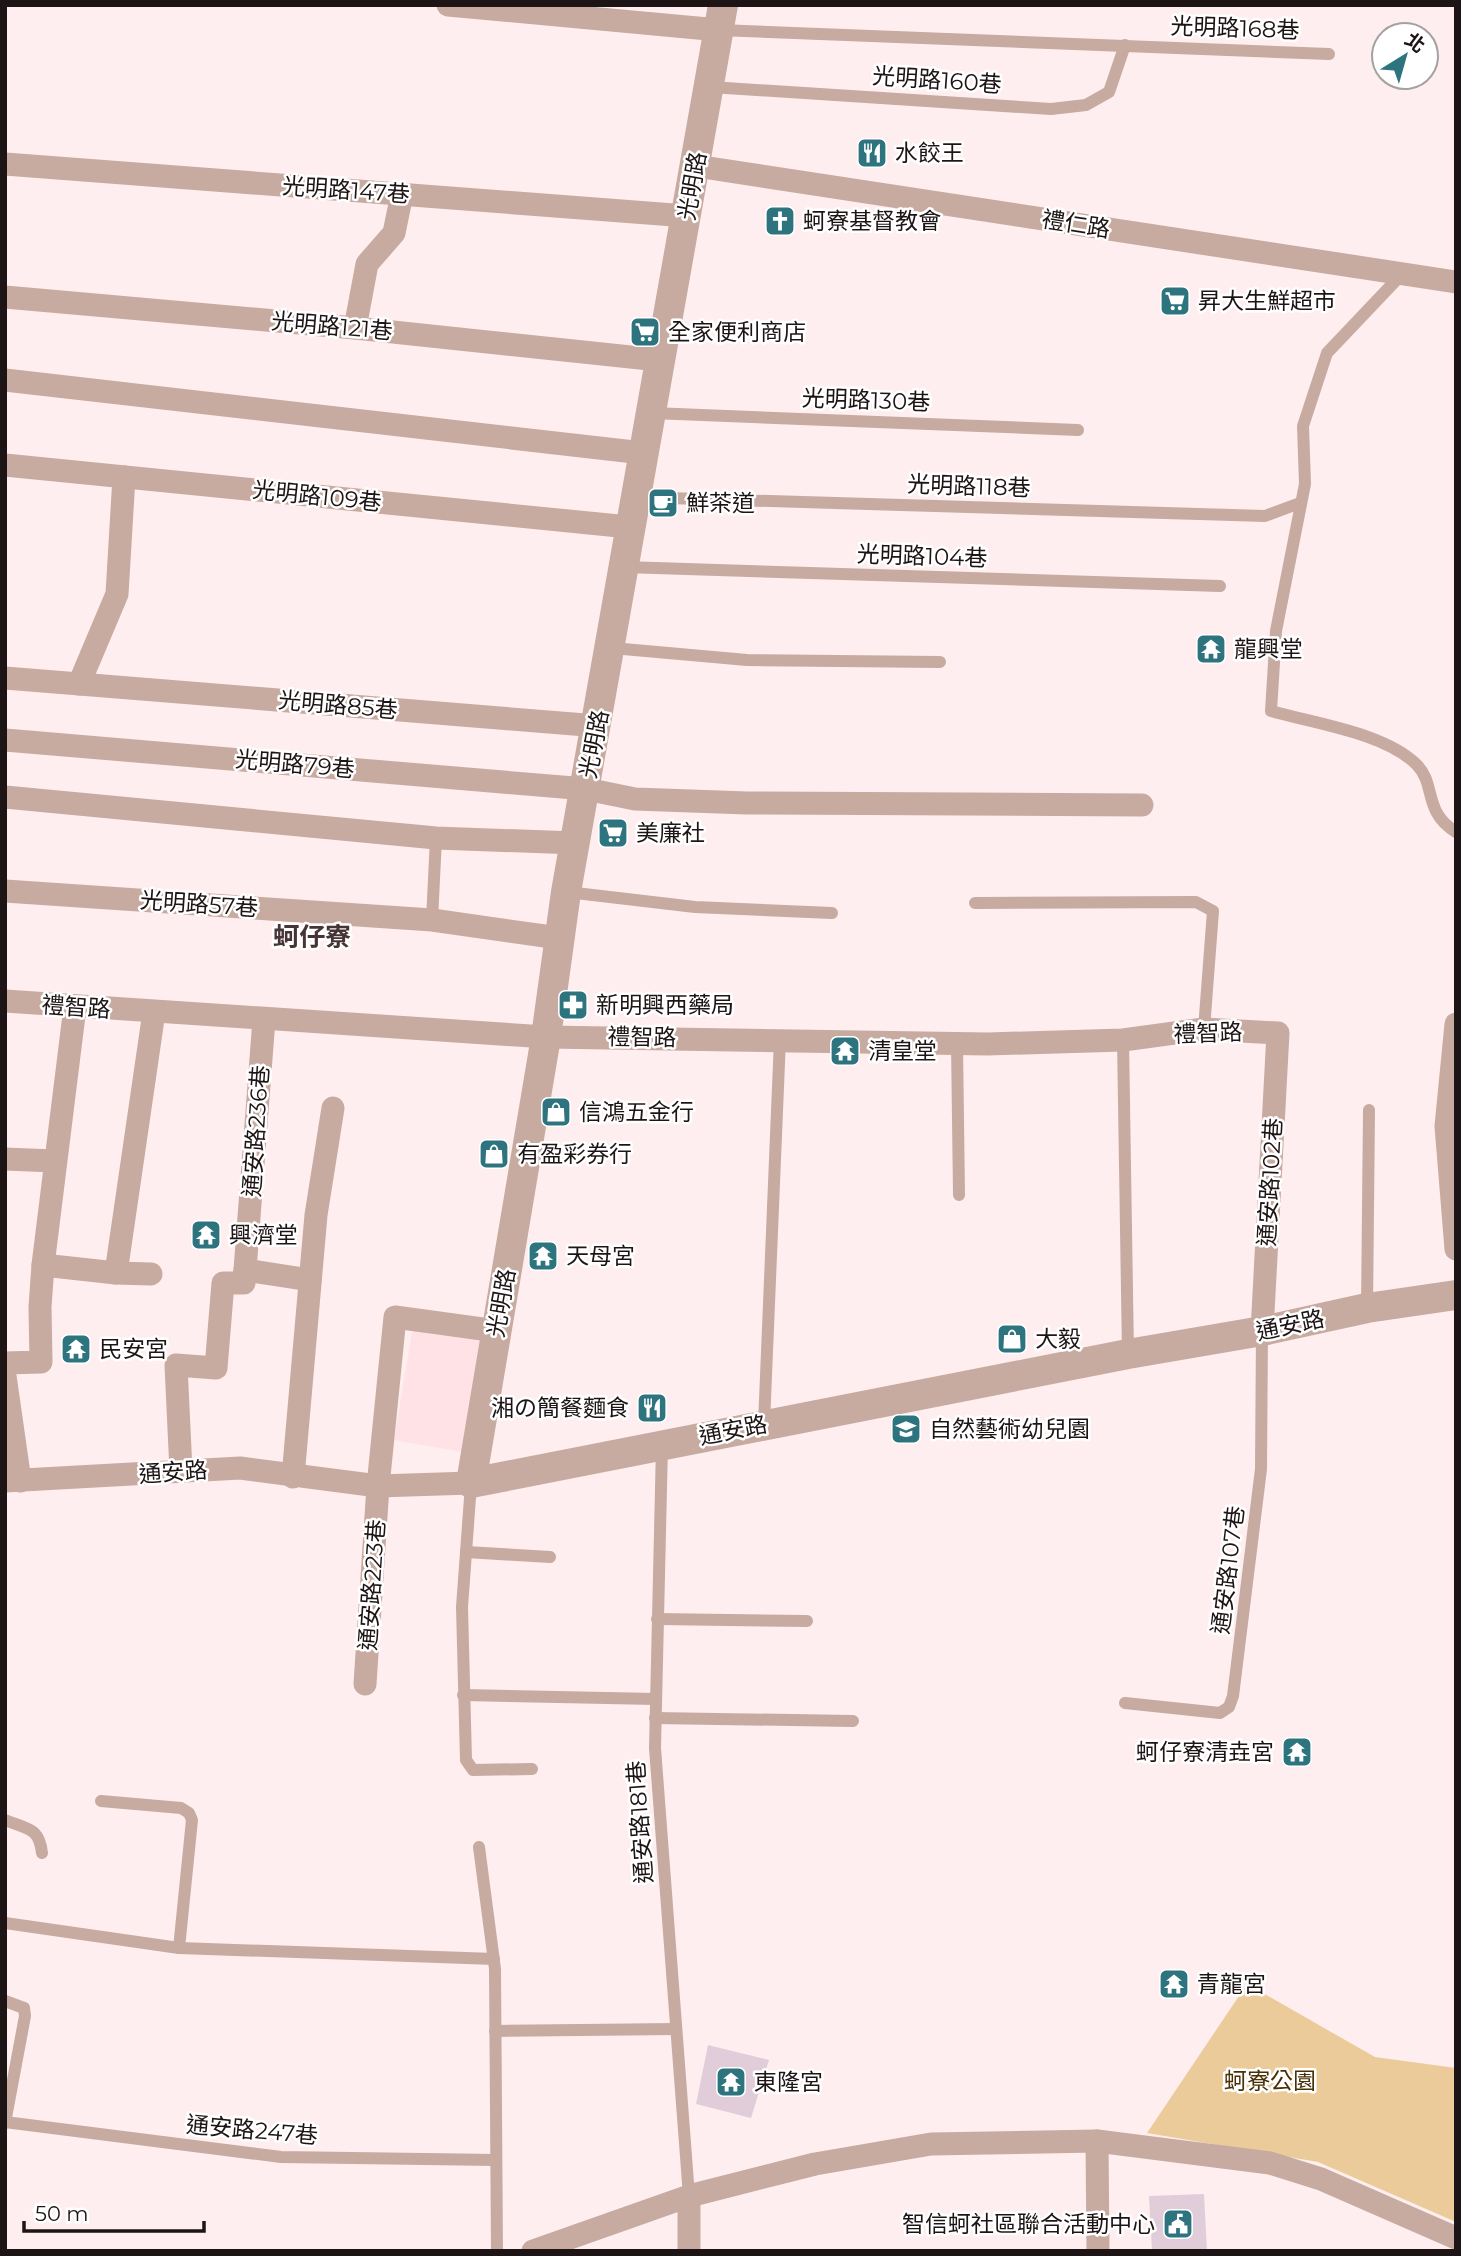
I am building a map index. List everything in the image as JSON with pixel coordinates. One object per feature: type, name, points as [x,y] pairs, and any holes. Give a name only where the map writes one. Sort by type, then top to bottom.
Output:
[{"type":"street","points":[[447,5],[721,18]]},
{"type":"street","name":"光明路","points":[[471,1483],[546,1037],[566,892],[612,648],[634,497],[721,18]]},
{"type":"street","name":"光明路147巷","points":[[5,164],[687,215]]},
{"type":"street","name":"禮仁路","points":[[696,166],[1456,282]]},
{"type":"street","points":[[355,328],[367,264],[394,233],[402,194]]},
{"type":"street","name":"光明路121巷","points":[[5,297],[355,328],[659,360]]},
{"type":"street","points":[[5,380],[643,453]]},
{"type":"street","name":"光明路109巷","points":[[5,465],[629,527]]},
{"type":"street","points":[[79,684],[117,594],[124,477]]},
{"type":"street","name":"光明路85巷","points":[[5,678],[598,726]]},
{"type":"street","name":"光明路79巷","points":[[5,740],[586,789],[635,799],[747,803],[1142,805]]},
{"type":"street","points":[[5,797],[436,838],[576,843]]},
{"type":"street","name":"光明路57巷","points":[[5,891],[432,920],[559,938]]},
{"type":"street","name":"禮智路","points":[[5,1001],[546,1037],[957,1044],[1123,1041],[1204,1029],[1279,1033]]},
{"type":"street","points":[[5,1363],[41,1362],[40,1307],[43,1265],[75,1007]]},
{"type":"street","points":[[116,1273],[154,1012]]},
{"type":"street","name":"通安路236巷","points":[[245,1270],[264,1019]]},
{"type":"street","points":[[1456,1024],[1446,1126],[1456,1249]]},
{"type":"street","name":"通安路102巷","points":[[1262,1332],[1279,1033]]},
{"type":"street","points":[[293,1477],[316,1215],[333,1108]]},
{"type":"street","points":[[5,1159],[54,1161]]},
{"type":"street","points":[[43,1265],[151,1274]]},
{"type":"street","points":[[181,1471],[176,1364],[216,1368],[223,1283],[244,1283],[245,1270],[310,1280]]},
{"type":"street","name":"通安路","points":[[12,1481],[240,1468],[378,1486],[471,1483],[1128,1354],[1262,1332],[1367,1308],[1456,1295]]},
{"type":"street","name":"通安路223巷","points":[[365,1684],[378,1486],[395,1317],[496,1331]]},
{"type":"street","points":[[5,1376],[12,1481]]},
{"type":"street","points":[[1097,2141],[1098,2251]]},
{"type":"street","points":[[533,2251],[689,2196],[815,2164],[932,2144],[1097,2141],[1270,2163],[1321,2179],[1456,2238]]},
{"type":"street","points":[[689,2196],[689,2251]]},
{"type":"lane","name":"光明路168巷","points":[[721,18],[1125,45],[1329,54]]},
{"type":"lane","name":"光明路160巷","points":[[709,87],[1051,109],[1086,105],[1109,92],[1125,45]]},
{"type":"lane","points":[[1402,273],[1327,353],[1322,364],[1304,426],[1305,484],[1276,631],[1271,711],[1380,742],[1418,765],[1440,822],[1456,832]]},
{"type":"lane","name":"光明路130巷","points":[[651,413],[1078,430]]},
{"type":"lane","name":"光明路118巷","points":[[634,497],[1265,516],[1300,503]]},
{"type":"lane","name":"光明路104巷","points":[[623,567],[1220,586]]},
{"type":"lane","points":[[612,648],[747,660],[940,662]]},
{"type":"lane","points":[[432,920],[436,838]]},
{"type":"lane","points":[[566,892],[695,907],[832,913]]},
{"type":"lane","points":[[975,903],[1196,902],[1213,911],[1204,1029]]},
{"type":"lane","points":[[764,1424],[780,1039]]},
{"type":"lane","points":[[1123,1041],[1128,1354]]},
{"type":"lane","points":[[957,1044],[959,1195]]},
{"type":"lane","points":[[1367,1308],[1369,1110]]},
{"type":"lane","name":"通安路107巷","points":[[1125,1703],[1220,1713],[1228,1707],[1233,1696],[1261,1469],[1262,1332]]},
{"type":"lane","name":"通安路181巷","points":[[662,1444],[655,1748],[689,2196]]},
{"type":"lane","points":[[471,1483],[466,1552],[463,1695],[468,1766],[473,1770],[531,1769]]},
{"type":"lane","points":[[466,1552],[550,1557]]},
{"type":"lane","points":[[657,1619],[807,1621]]},
{"type":"lane","points":[[463,1695],[656,1699]]},
{"type":"lane","points":[[655,1718],[853,1721]]},
{"type":"lane","points":[[101,1801],[181,1808],[189,1813],[192,1820],[179,1948]]},
{"type":"lane","points":[[5,1820],[36,1832],[40,1838],[42,1853]]},
{"type":"lane","points":[[479,1847],[494,1959],[497,2251]]},
{"type":"lane","points":[[5,1923],[179,1948],[494,1959]]},
{"type":"lane","points":[[5,2001],[24,2008],[25,2016],[5,2123]]},
{"type":"lane","points":[[495,2031],[676,2029]]},
{"type":"lane","name":"通安路247巷","points":[[5,2123],[281,2157],[496,2160]]},
{"type":"shaded area","points":[[413,1327],[483,1339],[463,1452],[394,1440]]},
{"type":"green space","name":"蚵寮公園","points":[[1247,1984],[1375,2057],[1456,2068],[1456,2222],[1318,2162],[1147,2133]]},
{"type":"building","name":"東隆宮","points":[[708,2045],[769,2060],[751,2118],[696,2104]]},
{"type":"building","name":"智信蚵社區聯合活動中心","points":[[1204,2194],[1207,2251],[1152,2251],[1149,2196]]},
{"type":"place","name":"水餃王","points":[[872,153]]},
{"type":"place","name":"蚵寮基督教會","points":[[780,221]]},
{"type":"place","name":"昇大生鮮超市","points":[[1175,301]]},
{"type":"place","name":"全家便利商店","points":[[645,332]]},
{"type":"place","name":"鮮茶道","points":[[663,503]]},
{"type":"place","name":"龍興堂","points":[[1211,649]]},
{"type":"place","name":"美廉社","points":[[613,833]]},
{"type":"place","name":"新明興西藥局","points":[[573,1005]]},
{"type":"place","name":"清皇堂","points":[[845,1051]]},
{"type":"place","name":"信鴻五金行","points":[[556,1112]]},
{"type":"place","name":"有盈彩券行","points":[[494,1154]]},
{"type":"place","name":"興濟堂","points":[[206,1235]]},
{"type":"place","name":"天母宮","points":[[543,1256]]},
{"type":"place","name":"大毅","points":[[1012,1339]]},
{"type":"place","name":"民安宮","points":[[76,1349]]},
{"type":"place","name":"湘の簡餐麵食","points":[[652,1408]]},
{"type":"place","name":"自然藝術幼兒園","points":[[906,1429]]},
{"type":"place","name":"蚵仔寮清垚宮","points":[[1297,1752]]},
{"type":"place","name":"青龍宮","points":[[1174,1984]]},
{"type":"place","name":"東隆宮","points":[[731,2082]]},
{"type":"place","name":"智信蚵社區聯合活動中心","points":[[1178,2224]]},
{"type":"district","name":"蚵仔寮","points":[[312,937]]}]
